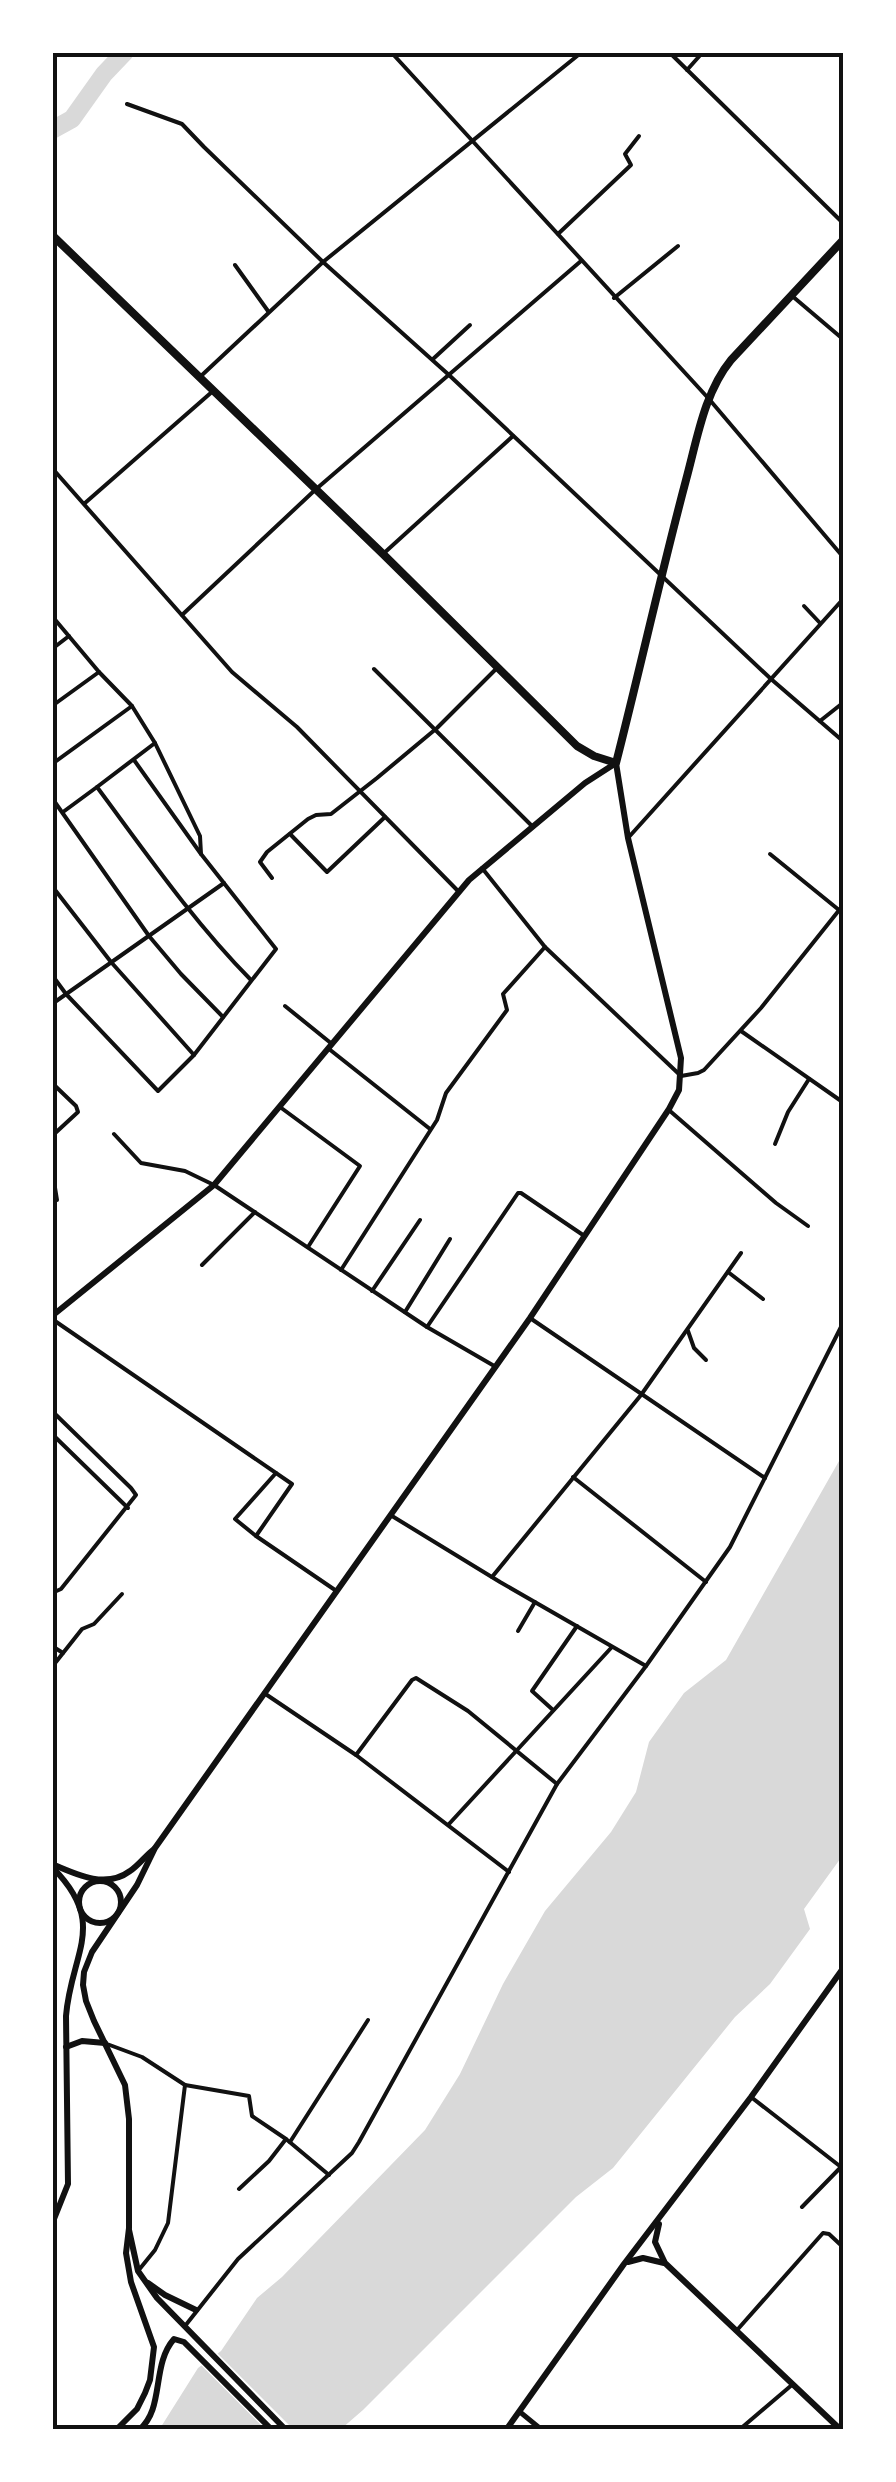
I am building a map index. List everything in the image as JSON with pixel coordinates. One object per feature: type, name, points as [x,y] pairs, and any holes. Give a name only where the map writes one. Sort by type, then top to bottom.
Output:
[{"type":"highway","points":[[54,240],[383,554],[577,746],[616,763],[660,575],[709,399],[724,368],[844,239]]},
{"type":"main road","points":[[52,1317],[214,1185],[459,892],[533,826],[616,763],[628,838],[681,1058],[679,1090],[530,1318],[156,1848],[149,1866],[92,1952],[84,1972],[86,2001],[125,2085],[129,2120],[126,2253],[131,2282],[154,2347],[145,2393],[137,2409],[116,2430]]},
{"type":"main road","points":[[52,2224],[68,2184],[68,1996],[85,1932],[79,1900],[83,1889],[92,1882],[125,1875],[156,1848]]},
{"type":"main road","points":[[52,1865],[113,1886],[121,1904],[118,1914],[98,1923],[88,1919],[71,1888],[52,1865]]},
{"type":"main road","points":[[506,2430],[844,1967]]},
{"type":"main road","points":[[66,2048],[82,2040],[106,2044]]},
{"type":"main road","points":[[662,2216],[655,2242],[665,2263],[841,2430]]},
{"type":"main road","points":[[128,2228],[142,2280],[286,2430]]},
{"type":"main road","points":[[624,2264],[643,2258],[665,2263]]},
{"type":"main road","points":[[142,2280],[196,2310]]},
{"type":"main road","points":[[145,2428],[154,2406],[160,2368],[171,2341],[178,2339],[272,2430]]},
{"type":"street","points":[[390,52],[709,399],[844,558]]},
{"type":"street","points":[[199,378],[323,262],[582,52]]},
{"type":"street","points":[[669,52],[844,224]]},
{"type":"street","points":[[687,70],[703,52]]},
{"type":"street","points":[[127,104],[186,126],[323,262],[844,742]]},
{"type":"street","points":[[557,235],[630,164],[625,154],[639,136]]},
{"type":"street","points":[[614,298],[678,246]]},
{"type":"street","points":[[182,615],[315,490],[581,262]]},
{"type":"street","points":[[235,265],[268,311]]},
{"type":"street","points":[[792,295],[844,340]]},
{"type":"street","points":[[432,360],[470,324]]},
{"type":"street","points":[[84,504],[213,391]]},
{"type":"street","points":[[383,554],[514,435]]},
{"type":"street","points":[[52,468],[232,672],[297,727],[459,892]]},
{"type":"street","points":[[628,838],[844,598]]},
{"type":"street","points":[[804,606],[820,623]]},
{"type":"street","points":[[52,616],[132,706],[200,836],[200,854]]},
{"type":"street","points":[[52,648],[69,636]]},
{"type":"street","points":[[272,878],[260,860],[308,819],[333,812],[361,790],[437,728],[497,668]]},
{"type":"street","points":[[374,669],[533,826]]},
{"type":"street","points":[[52,706],[99,672]]},
{"type":"street","points":[[820,721],[844,702]]},
{"type":"street","points":[[52,764],[132,706]]},
{"type":"street","points":[[63,812],[155,744]]},
{"type":"street","points":[[52,975],[158,1091],[194,1054],[276,947],[200,854],[134,760]]},
{"type":"street","points":[[97,787],[215,944],[251,980]]},
{"type":"street","points":[[52,798],[149,936],[223,1017]]},
{"type":"street","points":[[290,834],[327,872],[385,817]]},
{"type":"street","points":[[482,868],[545,947],[681,1076],[704,1070],[741,1031],[841,907],[770,854]]},
{"type":"street","points":[[52,1004],[224,884]]},
{"type":"street","points":[[52,886],[112,962],[194,1054]]},
{"type":"street","points":[[341,1270],[440,1115],[444,1096],[507,1010],[504,994],[545,947]]},
{"type":"street","points":[[284,1006],[430,1129]]},
{"type":"street","points":[[741,1031],[844,1103]]},
{"type":"street","points":[[775,1144],[788,1112],[809,1079]]},
{"type":"street","points":[[52,1084],[78,1112],[52,1136]]},
{"type":"street","points":[[280,1106],[360,1166],[307,1248]]},
{"type":"street","points":[[668,1110],[776,1204],[808,1226]]},
{"type":"street","points":[[114,1134],[140,1162],[185,1171],[214,1185],[427,1327],[496,1367]]},
{"type":"street","points":[[52,1169],[57,1200]]},
{"type":"street","points":[[427,1327],[518,1193],[585,1237]]},
{"type":"street","points":[[202,1266],[254,1212]]},
{"type":"street","points":[[372,1291],[420,1220]]},
{"type":"street","points":[[404,1312],[450,1240]]},
{"type":"street","points":[[492,1577],[641,1395],[741,1252]]},
{"type":"street","points":[[728,1272],[763,1299]]},
{"type":"street","points":[[52,1317],[292,1485],[256,1536]]},
{"type":"street","points":[[530,1318],[765,1478]]},
{"type":"street","points":[[185,2326],[238,2259],[352,2153],[557,1784],[730,1547],[844,1321]]},
{"type":"street","points":[[687,1329],[694,1348],[706,1360]]},
{"type":"street","points":[[52,1411],[135,1492],[128,1508],[62,1589],[52,1593]]},
{"type":"street","points":[[52,1434],[128,1508]]},
{"type":"street","points":[[276,1473],[235,1519],[339,1592]]},
{"type":"street","points":[[572,1477],[706,1582]]},
{"type":"street","points":[[392,1516],[646,1666]]},
{"type":"street","points":[[52,1667],[82,1629],[94,1624],[122,1594]]},
{"type":"street","points":[[518,1632],[535,1602]]},
{"type":"street","points":[[553,1710],[532,1691],[577,1626]]},
{"type":"street","points":[[52,1646],[63,1653]]},
{"type":"street","points":[[448,1824],[613,1646]]},
{"type":"street","points":[[356,1755],[416,1678],[468,1711],[557,1784]]},
{"type":"street","points":[[264,1693],[356,1755],[509,1872]]},
{"type":"street","points":[[239,2188],[288,2140],[368,2020]]},
{"type":"street","points":[[106,2044],[142,2057],[184,2085],[249,2096],[252,2116],[329,2175]]},
{"type":"street","points":[[138,2271],[149,2260],[168,2223],[184,2085]]},
{"type":"street","points":[[751,2097],[840,2167],[802,2207]]},
{"type":"street","points":[[737,2331],[823,2233],[844,2248]]},
{"type":"street","points":[[739,2430],[793,2384]]},
{"type":"street","points":[[520,2412],[542,2430]]},
{"type":"shaded area","points":[[843,1454],[843,1855],[804,1909],[810,1929],[770,1984],[735,2017],[613,2168],[576,2197],[341,2429],[159,2430],[198,2368],[221,2351],[257,2298],[425,2130],[460,2074],[503,1984],[545,1911],[611,1832],[636,1792],[649,1742],[684,1693],[726,1660]]},
{"type":"pier","points":[[214,2350],[293,2429],[265,2429],[198,2362]]},
{"type":"waterway","points":[[52,130],[72,119],[125,52]]}]
